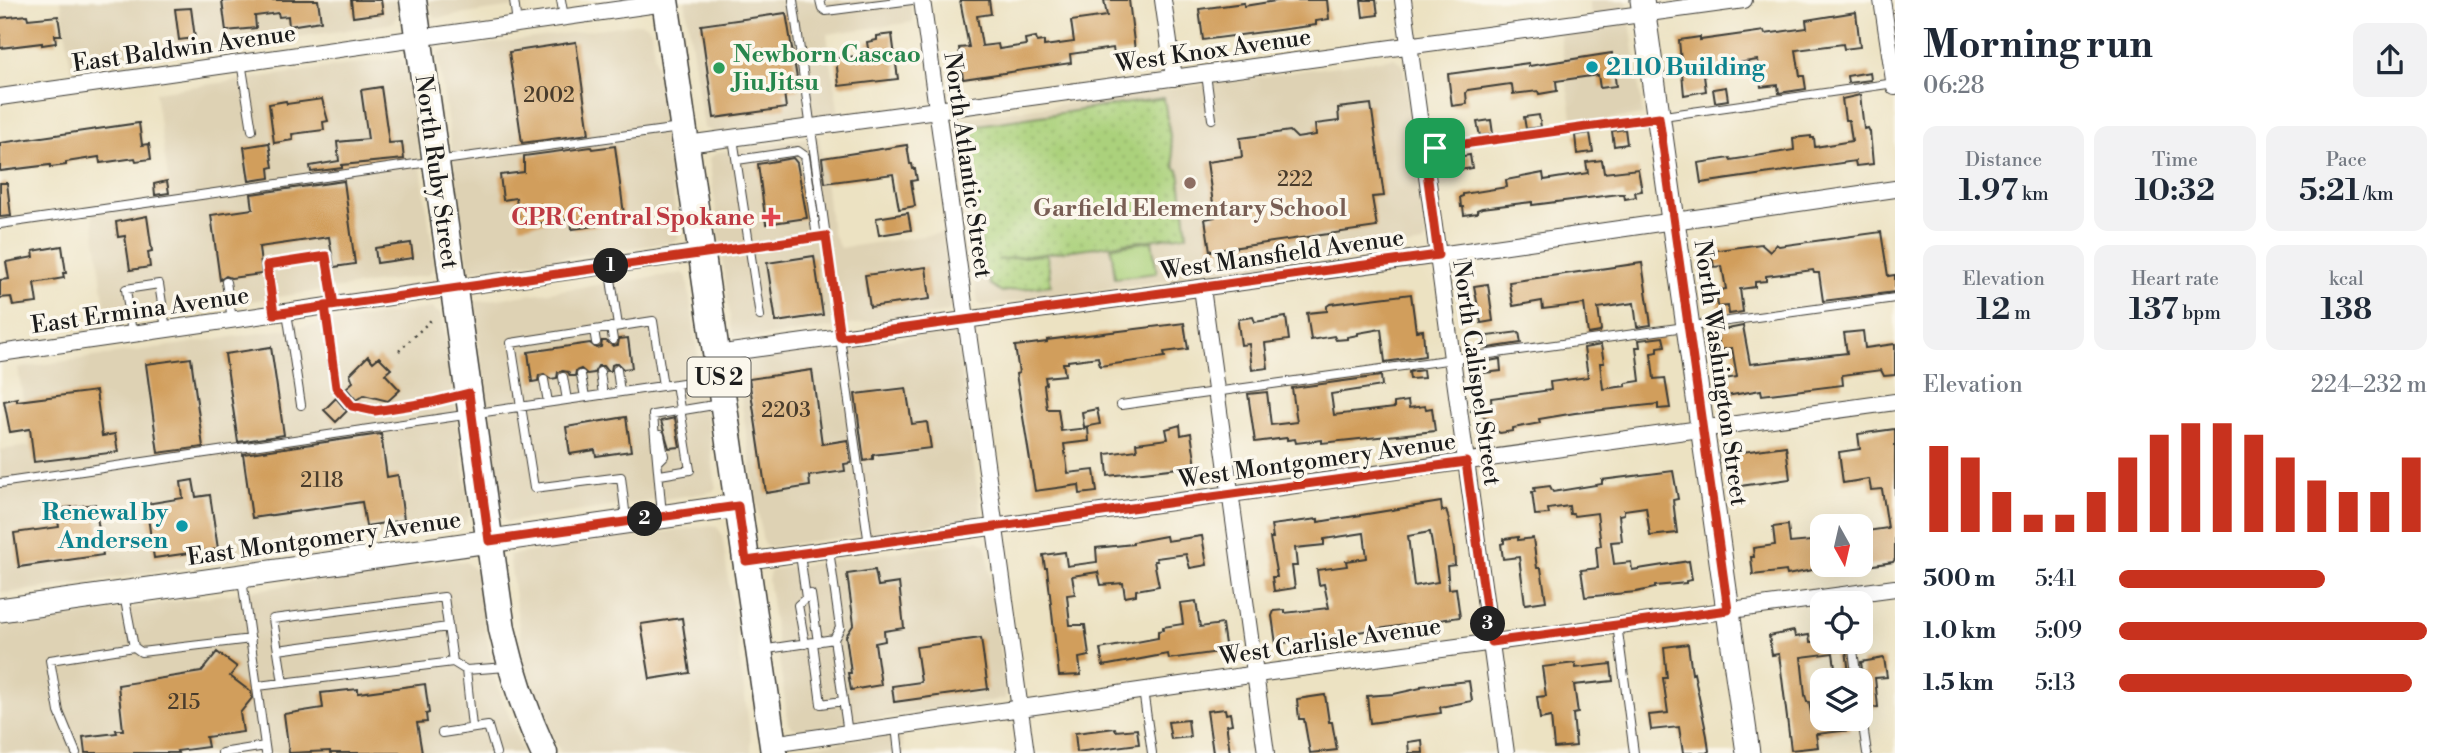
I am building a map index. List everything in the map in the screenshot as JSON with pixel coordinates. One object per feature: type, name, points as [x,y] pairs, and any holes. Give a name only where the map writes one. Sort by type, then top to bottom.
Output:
[{"type":"main road","name":"North Ruby Street","points":[[413,0],[489,541],[510,666],[524,711],[544,753]]},
{"type":"main road","name":"US 2","points":[[665,1],[773,748]]},
{"type":"main road","name":"North Washington Street","points":[[1643,7],[1748,753]]},
{"type":"main road","name":"East Montgomery Avenue","points":[[0,610],[738,506]]},
{"type":"street","name":"North Atlantic Street","points":[[922,0],[1026,753]]},
{"type":"street","points":[[1163,0],[1174,78]]},
{"type":"street","name":"North Calispel Street","points":[[1403,0],[1506,753]]},
{"type":"street","name":"West Knox Avenue","points":[[686,136],[733,138],[1409,47],[1643,7],[1744,0]]},
{"type":"street","points":[[1882,0],[1895,84]]},
{"type":"street","name":"East Baldwin Avenue","points":[[0,97],[665,1]]},
{"type":"street","name":"West Mansfield Avenue","points":[[719,378],[840,337],[1895,189]]},
{"type":"street","name":"East Ermina Avenue","points":[[0,353],[703,252]]},
{"type":"street","points":[[1202,288],[1266,753]]},
{"type":"street","name":"West Montgomery Avenue","points":[[746,561],[1895,402]]},
{"type":"street","name":"West Carlisle Avenue","points":[[1873,593],[1895,588]]},
{"type":"street","name":"West Carlisle Avenue","points":[[773,748],[848,733],[1255,674],[1728,610],[1810,602]]},
{"type":"lane","points":[[514,0],[517,23]]},
{"type":"lane","points":[[562,0],[564,17]]},
{"type":"lane","points":[[793,0],[821,236]]},
{"type":"lane","points":[[821,4],[826,11],[912,0]]},
{"type":"lane","points":[[241,62],[252,130]]},
{"type":"lane","points":[[1206,74],[1212,119]]},
{"type":"lane","points":[[1424,150],[1895,84]]},
{"type":"lane","points":[[0,224],[436,161],[686,136]]},
{"type":"lane","points":[[733,138],[760,316]]},
{"type":"lane","points":[[737,160],[798,151],[805,156],[840,337],[869,545]]},
{"type":"lane","points":[[703,252],[821,236]]},
{"type":"lane","points":[[301,405],[281,313],[267,265],[326,256],[336,387],[352,406],[375,411],[432,402],[521,407],[719,378]]},
{"type":"lane","points":[[609,266],[614,327],[612,340]]},
{"type":"lane","points":[[226,282],[232,320]]},
{"type":"lane","points":[[132,334],[126,289],[159,284],[166,329]]},
{"type":"lane","points":[[1121,405],[1895,298]]},
{"type":"lane","points":[[627,522],[621,477],[534,488],[511,343],[653,321],[663,386]]},
{"type":"lane","points":[[594,330],[596,342]]},
{"type":"lane","points":[[575,333],[577,345]]},
{"type":"lane","points":[[556,336],[559,348]]},
{"type":"lane","points":[[538,338],[540,350]]},
{"type":"lane","points":[[617,370],[620,392]]},
{"type":"lane","points":[[600,372],[603,395]]},
{"type":"lane","points":[[581,375],[585,397]]},
{"type":"lane","points":[[563,377],[566,400]]},
{"type":"lane","points":[[663,517],[653,415],[681,410],[719,378]]},
{"type":"lane","points":[[544,380],[548,402]]},
{"type":"lane","points":[[660,475],[690,470],[676,384]]},
{"type":"lane","points":[[0,483],[471,403]]},
{"type":"lane","points":[[829,550],[840,628],[834,639],[848,733]]},
{"type":"lane","points":[[800,554],[806,598]]},
{"type":"lane","points":[[222,753],[266,750],[241,576]]},
{"type":"lane","points":[[124,593],[134,647],[141,652],[251,639]]},
{"type":"lane","points":[[812,643],[798,606],[811,594],[812,643],[821,704],[843,701]]},
{"type":"lane","points":[[283,683],[273,619],[417,600],[444,597],[453,662]]},
{"type":"lane","points":[[1617,625],[1634,753]]},
{"type":"lane","points":[[278,650],[448,627]]},
{"type":"lane","points":[[759,650],[834,639]]},
{"type":"lane","points":[[76,753],[59,712],[50,660],[134,647]]},
{"type":"lane","points":[[258,686],[453,662],[466,670],[510,666]]},
{"type":"lane","points":[[466,670],[472,727]]},
{"type":"lane","points":[[1143,690],[1152,753]]},
{"type":"lane","points":[[442,733],[488,726],[496,753]]},
{"type":"lane","points":[[895,726],[899,753]]},
{"type":"lane","points":[[1864,731],[1867,753]]},
{"type":"path","points":[[399,351],[433,318]]},
{"type":"shaded area","points":[[61,0],[397,0],[399,11],[394,22],[388,24],[71,70]]},
{"type":"shaded area","points":[[430,0],[565,0],[436,18],[432,14]]},
{"type":"shaded area","points":[[685,0],[910,0],[913,22],[827,34],[839,115],[715,133],[704,128]]},
{"type":"shaded area","points":[[1589,0],[1627,0],[1643,115],[1573,125],[1560,35],[1593,30]]},
{"type":"shaded area","points":[[641,23],[651,31],[679,239],[673,242],[469,269],[438,56],[440,51]]},
{"type":"shaded area","points":[[399,58],[407,70],[435,265],[429,275],[107,322],[92,209],[171,198],[155,92]]},
{"type":"shaded area","name":"Garfield Elementary School","points":[[1394,58],[1403,65],[1426,236],[1424,244],[983,306],[978,303],[953,129],[957,119]]},
{"type":"shaded area","points":[[819,136],[832,232],[840,248],[943,233],[952,306],[947,312],[736,338],[732,331],[709,158],[719,152]]},
{"type":"shaded area","points":[[683,273],[687,277],[716,487],[705,493],[507,522],[504,519],[473,306],[476,302]]},
{"type":"shaded area","points":[[432,308],[440,314],[443,322],[470,511],[466,523],[459,528],[8,593],[0,591],[0,450],[30,446],[18,368]]},
{"type":"shaded area","points":[[949,332],[957,338],[981,516],[772,547],[763,544],[737,372],[741,364],[745,361]]},
{"type":"shaded area","points":[[716,526],[722,534],[751,753],[561,753],[535,701],[524,662],[509,555]]},
{"type":"shaded area","points":[[978,540],[986,545],[1005,699],[797,730],[788,724],[768,579],[770,572]]},
{"type":"shaded area","points":[[456,561],[466,562],[476,571],[496,682],[523,753],[0,753],[0,627]]},
{"type":"shaded area","points":[[901,733],[904,753],[795,753],[802,748]]},
{"type":"green space","points":[[1164,98],[1175,168],[1179,170],[1187,235],[997,260],[1047,254],[1051,285],[1002,292],[990,284],[989,277],[985,276],[964,127]]},
{"type":"green space","points":[[1152,241],[1157,273],[1115,278],[1111,247]]},
{"type":"building","points":[[318,0],[321,21],[289,26],[288,16],[279,17],[278,13],[255,16],[256,28],[226,31],[222,1]]},
{"type":"building","points":[[351,0],[381,0],[383,13],[353,17]]},
{"type":"building","points":[[960,0],[989,0],[991,14],[977,16],[982,46],[998,44],[999,49],[1026,45],[1025,39],[1036,37],[1037,42],[1044,41],[1044,46],[1074,42],[1071,21],[1107,16],[1104,0],[1129,0],[1135,51],[1114,54],[1113,48],[1070,54],[1071,63],[963,79],[959,48],[969,47]]},
{"type":"building","points":[[1282,0],[1327,0],[1329,19],[1316,21],[1316,25],[1203,40],[1199,9]]},
{"type":"building","points":[[1361,0],[1376,0],[1378,15],[1363,17]]},
{"type":"building","points":[[191,8],[195,38],[179,40],[175,9]]},
{"type":"building","points":[[1856,12],[1860,47],[1844,49],[1843,44],[1796,50],[1800,76],[1804,76],[1806,89],[1779,93],[1778,85],[1761,87],[1758,60],[1703,68],[1706,91],[1684,95],[1679,40],[1807,28],[1806,20]]},
{"type":"building","points":[[786,13],[799,90],[784,92],[786,108],[714,118],[701,25]]},
{"type":"building","points":[[27,15],[28,19],[58,16],[61,35],[55,35],[56,43],[0,48],[0,18]]},
{"type":"building","points":[[892,34],[898,79],[839,86],[836,58],[869,55],[867,42],[877,40],[877,36]]},
{"type":"building","points":[[576,42],[589,134],[522,143],[509,52]]},
{"type":"building","points":[[1612,53],[1616,86],[1600,88],[1598,75],[1556,81],[1557,91],[1539,94],[1538,91],[1513,94],[1510,84],[1468,90],[1467,104],[1452,106],[1448,74],[1529,63],[1529,66]]},
{"type":"building","points":[[1870,72],[1871,80],[1848,83],[1847,76]]},
{"type":"building","points":[[381,87],[389,143],[402,142],[404,159],[342,165],[342,168],[311,172],[310,166],[339,161],[337,142],[368,139],[361,90]]},
{"type":"building","points":[[1726,87],[1728,100],[1715,102],[1713,89]]},
{"type":"building","points":[[1860,95],[1864,129],[1868,128],[1870,132],[1873,164],[1856,166],[1855,161],[1701,183],[1698,163],[1794,150],[1793,138],[1811,136],[1814,138],[1815,147],[1852,141],[1842,99]]},
{"type":"building","points":[[322,99],[328,121],[323,122],[324,130],[292,134],[293,140],[274,143],[269,104]]},
{"type":"building","points":[[1371,104],[1384,196],[1372,197],[1377,227],[1210,251],[1205,219],[1215,217],[1207,162],[1242,157],[1240,138],[1290,131],[1297,138],[1316,135],[1315,124],[1339,121],[1338,108]]},
{"type":"building","points":[[1539,115],[1541,127],[1526,129],[1524,117]]},
{"type":"building","points":[[1491,120],[1493,134],[1480,136],[1477,122]]},
{"type":"building","points":[[139,123],[142,145],[149,144],[151,159],[136,161],[135,158],[100,163],[99,157],[66,162],[66,165],[0,171],[0,143]]},
{"type":"building","points":[[1625,129],[1627,144],[1614,146],[1612,131]]},
{"type":"building","points":[[1590,133],[1593,152],[1577,154],[1575,135]]},
{"type":"building","points":[[269,143],[273,167],[269,168],[270,178],[249,181],[244,147]]},
{"type":"building","points":[[907,145],[910,164],[915,169],[917,180],[911,181],[915,206],[899,209],[893,174],[825,183],[822,158]]},
{"type":"building","points":[[615,146],[625,222],[572,229],[571,219],[520,226],[516,198],[503,200],[500,175],[524,172],[524,156]]},
{"type":"building","points":[[1470,155],[1472,168],[1459,170],[1457,157]]},
{"type":"building","points":[[793,158],[797,163],[807,218],[766,224],[758,164]]},
{"type":"building","points":[[1602,160],[1604,173],[1638,169],[1642,191],[1635,192],[1636,197],[1625,199],[1624,194],[1619,194],[1532,205],[1532,202],[1482,208],[1477,210],[1477,213],[1464,215],[1461,207],[1460,197],[1463,194],[1507,187],[1506,180],[1543,173],[1544,180],[1588,173],[1586,162]]},
{"type":"building","points":[[167,181],[169,193],[155,195],[154,184]]},
{"type":"building","points":[[344,181],[355,264],[334,267],[329,237],[259,247],[262,274],[231,278],[226,276],[220,280],[211,215],[253,209],[251,194]]},
{"type":"building","points":[[0,183],[7,183],[11,216],[0,217]]},
{"type":"building","points":[[908,213],[911,230],[879,235],[876,218]]},
{"type":"building","points":[[147,216],[152,251],[148,252],[150,267],[130,270],[125,236],[118,237],[116,222]]},
{"type":"building","points":[[1881,232],[1888,276],[1895,275],[1895,292],[1823,301],[1819,273],[1814,273],[1813,270],[1766,276],[1766,281],[1755,282],[1755,287],[1740,289],[1743,312],[1729,314],[1728,306],[1718,307],[1716,291],[1726,289],[1722,266],[1714,267],[1711,251],[1761,244],[1770,252],[1776,244],[1779,246]]},
{"type":"building","points":[[411,243],[413,258],[377,263],[375,248]]},
{"type":"building","points":[[62,246],[66,273],[63,273],[64,278],[34,283],[37,303],[13,306],[11,297],[0,298],[0,280],[9,279],[6,262],[34,257],[33,251]]},
{"type":"building","points":[[814,256],[823,315],[776,322],[767,263]]},
{"type":"building","points":[[1642,263],[1651,325],[1637,327],[1634,303],[1598,308],[1601,330],[1588,334],[1584,304],[1543,309],[1542,301],[1513,306],[1509,282]]},
{"type":"building","points":[[926,267],[930,299],[870,307],[865,275]]},
{"type":"building","points":[[1488,284],[1493,321],[1481,323],[1474,286]]},
{"type":"building","points":[[1411,294],[1416,331],[1423,330],[1425,356],[1385,362],[1381,329],[1358,333],[1347,339],[1336,340],[1334,336],[1311,340],[1307,313],[1327,311],[1330,304]]},
{"type":"building","points":[[1253,317],[1255,322],[1286,317],[1289,340],[1265,343],[1268,368],[1252,370],[1249,344],[1241,345],[1239,319]]},
{"type":"building","points":[[1184,323],[1188,349],[1164,352],[1165,357],[1100,366],[1098,357],[1068,361],[1063,363],[1065,375],[1045,377],[1047,409],[1058,409],[1061,431],[1088,428],[1089,441],[1064,444],[1068,473],[1094,470],[1097,492],[1080,494],[1079,485],[1035,491],[1016,374],[1019,373],[1015,346]]},
{"type":"building","points":[[1743,326],[1750,364],[1847,353],[1844,333],[1863,331],[1865,348],[1895,344],[1895,375],[1884,376],[1881,370],[1842,375],[1843,385],[1762,395],[1761,390],[1726,396],[1724,379],[1737,377],[1732,348],[1720,350],[1717,331]]},
{"type":"building","points":[[1519,332],[1521,343],[1488,348],[1487,336]]},
{"type":"building","points":[[1663,337],[1665,346],[1658,347],[1658,352],[1651,353],[1654,379],[1665,378],[1670,408],[1658,409],[1658,404],[1575,413],[1539,419],[1540,423],[1500,433],[1496,431],[1494,421],[1471,411],[1492,411],[1491,398],[1551,390],[1550,382],[1588,377],[1584,348],[1601,345],[1604,363],[1600,363],[1603,389],[1640,381],[1636,347],[1640,347],[1639,340]]},
{"type":"building","points":[[628,338],[632,368],[623,369],[617,363],[612,365],[611,371],[598,366],[594,373],[587,374],[581,369],[576,371],[575,376],[570,376],[563,371],[558,372],[557,378],[551,379],[544,374],[539,375],[538,381],[532,382],[528,352],[590,343],[596,348],[601,347],[602,341],[613,346],[618,345],[619,339]]},
{"type":"building","points":[[271,347],[284,435],[238,442],[225,354]]},
{"type":"building","points":[[368,356],[373,362],[379,357],[391,369],[385,374],[400,390],[388,401],[364,395],[356,400],[346,388],[353,382],[350,374]]},
{"type":"building","points":[[191,358],[203,447],[158,453],[146,364]]},
{"type":"building","points":[[1500,359],[1501,371],[1484,373],[1483,362]]},
{"type":"building","points":[[812,370],[822,444],[848,440],[851,463],[844,464],[845,471],[809,476],[810,486],[766,493],[749,379]]},
{"type":"building","points":[[1423,370],[1424,378],[1410,379],[1409,372]]},
{"type":"building","points":[[1381,376],[1382,386],[1331,394],[1334,415],[1394,408],[1394,403],[1408,401],[1409,408],[1432,408],[1435,431],[1322,443],[1322,440],[1296,443],[1295,439],[1287,438],[1255,442],[1248,394],[1267,392],[1271,425],[1297,422],[1292,388]]},
{"type":"building","points":[[906,388],[912,424],[927,422],[931,448],[873,455],[873,459],[864,461],[855,394]]},
{"type":"building","points":[[96,391],[102,436],[115,434],[118,452],[34,462],[30,429],[10,432],[4,401]]},
{"type":"building","points":[[336,398],[347,411],[336,422],[324,410]]},
{"type":"building","points":[[1097,409],[1100,424],[1084,427],[1082,412]]},
{"type":"building","points":[[626,417],[631,451],[596,456],[595,450],[570,454],[566,427]]},
{"type":"building","points":[[675,418],[680,447],[669,448],[661,421]]},
{"type":"building","points":[[1180,425],[1181,435],[1191,433],[1196,466],[1108,476],[1106,454],[1137,450],[1136,443],[1168,439],[1166,429]]},
{"type":"building","points":[[1895,429],[1893,562],[1873,565],[1873,530],[1888,528],[1882,489],[1871,490],[1869,479],[1843,483],[1839,452],[1860,449],[1858,434]]},
{"type":"building","points":[[381,434],[387,477],[398,475],[404,520],[366,526],[362,502],[252,518],[243,454]]},
{"type":"building","points":[[1786,446],[1790,479],[1740,486],[1735,453]]},
{"type":"building","points":[[1673,471],[1678,499],[1673,500],[1677,533],[1650,536],[1646,507],[1624,510],[1624,514],[1619,515],[1622,541],[1611,542],[1614,564],[1631,562],[1632,570],[1689,561],[1692,580],[1636,592],[1585,597],[1581,570],[1598,568],[1596,547],[1601,546],[1597,513],[1574,516],[1570,514],[1569,506],[1548,509],[1549,514],[1535,515],[1532,492],[1535,492],[1534,488],[1550,486],[1553,492],[1602,484],[1602,480]]},
{"type":"building","name":"Renewal by Andersen","points":[[193,480],[196,497],[210,495],[218,549],[154,558],[146,504],[183,498],[181,482]]},
{"type":"building","points":[[1441,502],[1442,511],[1446,510],[1449,520],[1454,550],[1455,565],[1447,566],[1449,589],[1456,588],[1460,617],[1276,644],[1272,616],[1274,611],[1285,610],[1285,613],[1329,608],[1324,584],[1319,585],[1317,570],[1347,566],[1346,561],[1367,558],[1364,533],[1324,539],[1324,545],[1295,548],[1297,566],[1292,566],[1295,588],[1274,591],[1272,577],[1277,577],[1270,538],[1273,538],[1271,525],[1318,519],[1318,522]],"holes":[[[1430,532],[1438,582],[1414,586],[1408,536]]]},
{"type":"building","points":[[95,504],[103,555],[19,567],[14,533],[59,527],[56,509]]},
{"type":"building","points":[[1788,525],[1790,543],[1810,541],[1810,570],[1787,575],[1786,571],[1753,575],[1753,548],[1775,545],[1773,527]]},
{"type":"building","points":[[1166,536],[1167,541],[1202,536],[1207,565],[1190,568],[1186,554],[1156,558],[1157,561],[1154,561],[1159,586],[1136,590],[1136,595],[1125,597],[1123,583],[1101,585],[1098,572],[1072,576],[1075,594],[1067,595],[1070,625],[1085,625],[1089,656],[1079,658],[1081,675],[1059,676],[1047,568],[1043,555],[1065,552],[1067,566],[1097,562],[1096,548],[1133,544]]},
{"type":"building","points":[[1518,537],[1518,540],[1533,538],[1537,568],[1541,568],[1546,601],[1525,604],[1519,557],[1503,559],[1501,544],[1504,539]]},
{"type":"building","points":[[875,570],[878,586],[899,583],[904,628],[884,631],[885,641],[875,643],[881,685],[851,690],[846,636],[854,624],[847,574]]},
{"type":"building","points":[[1196,601],[1200,627],[1222,624],[1226,651],[1169,659],[1168,654],[1103,666],[1100,649],[1158,638],[1158,631],[1163,630],[1163,627],[1183,624],[1180,603]]},
{"type":"building","points":[[682,618],[690,673],[650,679],[641,624]]},
{"type":"building","points":[[1794,631],[1795,637],[1809,635],[1810,654],[1825,654],[1801,657],[1805,695],[1810,708],[1810,731],[1842,731],[1816,734],[1818,747],[1791,750],[1779,654],[1772,655],[1769,636]]},
{"type":"building","points":[[981,638],[988,689],[894,702],[892,686],[921,682],[916,647]]},
{"type":"building","points":[[1688,644],[1692,674],[1694,673],[1707,736],[1709,751],[1706,753],[1683,753],[1679,727],[1651,730],[1649,715],[1668,713],[1663,678],[1667,678],[1664,647]]},
{"type":"building","points":[[217,652],[237,667],[230,676],[251,692],[252,698],[240,713],[243,732],[206,737],[208,747],[177,751],[178,753],[85,753],[83,737],[123,730],[118,685],[201,672]]},
{"type":"building","points":[[1833,654],[1847,654],[1848,668],[1835,668]]},
{"type":"building","points":[[1884,658],[1887,677],[1875,678],[1878,707],[1873,707],[1873,668],[1862,668],[1861,662]]},
{"type":"building","points":[[1575,663],[1576,668],[1611,664],[1613,681],[1574,685],[1578,713],[1573,714],[1576,746],[1554,748],[1551,717],[1540,719],[1537,697],[1546,696],[1542,667]]},
{"type":"building","points":[[1469,681],[1472,701],[1440,707],[1441,713],[1370,723],[1367,696]]},
{"type":"building","points":[[425,684],[429,713],[426,714],[427,722],[417,723],[422,753],[289,753],[284,714],[323,708],[321,693],[358,689],[358,693]]},
{"type":"building","points":[[1325,695],[1337,750],[1310,753],[1304,719],[1299,719],[1297,699]]},
{"type":"building","points":[[1225,709],[1226,714],[1230,713],[1232,724],[1227,725],[1230,753],[1213,753],[1207,711]]},
{"type":"building","points":[[1188,720],[1190,737],[1171,739],[1168,722]]},
{"type":"building","points":[[1115,728],[1116,731],[1137,729],[1139,744],[1077,752],[1075,733]]},
{"type":"building","points":[[1422,740],[1423,753],[1409,753],[1408,742]]},
{"type":"place","name":"2110 Building","points":[[1592,67]]},
{"type":"place","name":"Newborn Cascao Jiu Jitsu","points":[[719,68]]},
{"type":"place","name":"Garfield Elementary School","points":[[1190,183]]},
{"type":"place","name":"CPR Central Spokane","points":[[771,217]]},
{"type":"place","name":"Renewal by Andersen","points":[[182,526]]},
{"type":"route","points":[[1435,148],[1424,150],[1438,255],[840,337],[826,236],[727,249],[609,266],[543,275],[325,306],[274,314],[267,265],[326,256],[334,305],[325,306],[336,387],[352,406],[375,411],[469,393],[489,541],[738,506],[746,561],[1466,462],[1491,642],[1728,610],[1659,117],[1435,148]]}]
